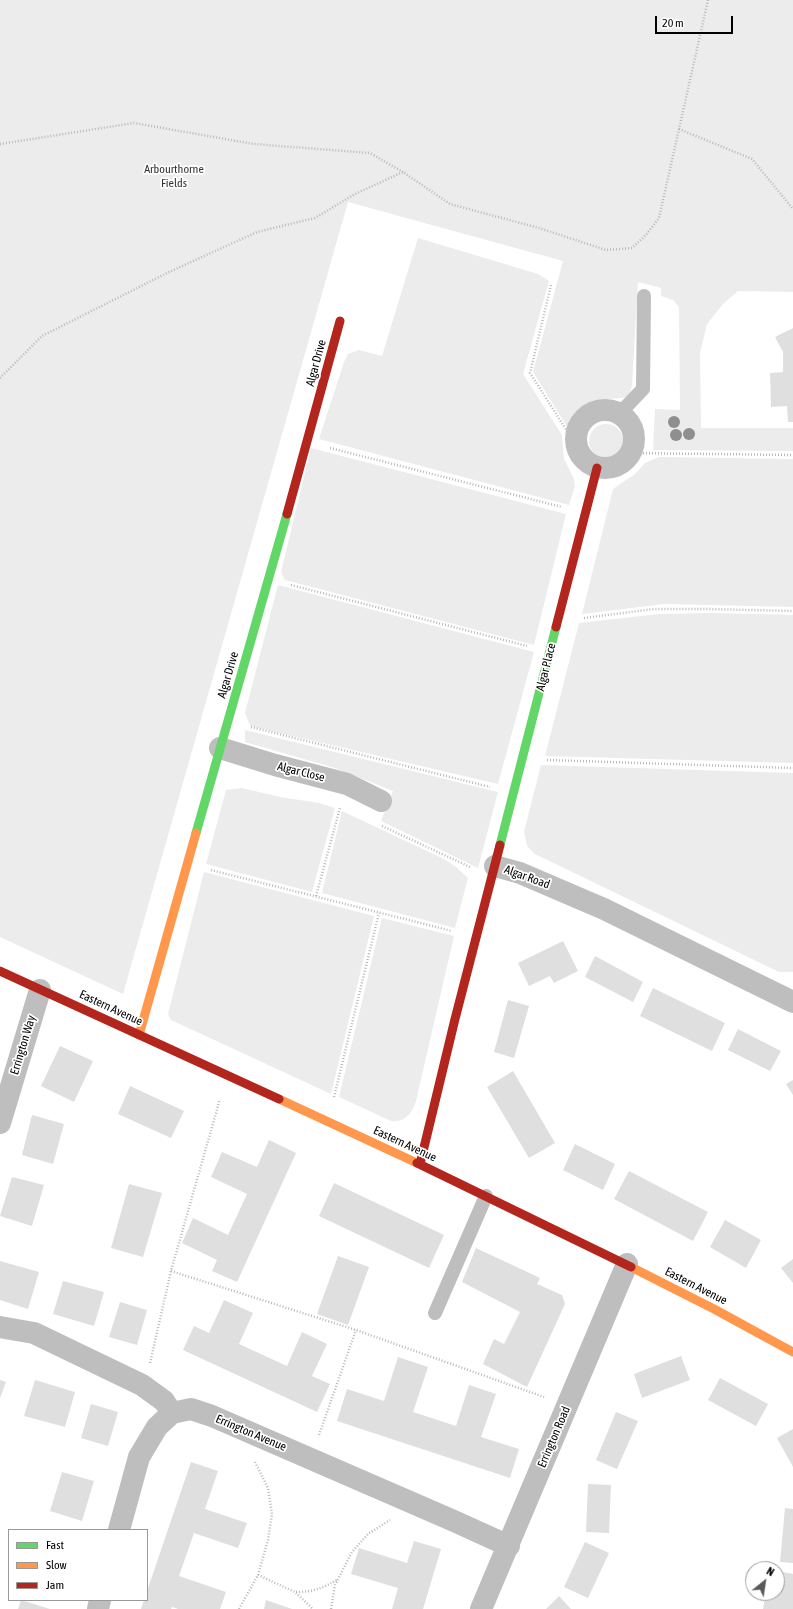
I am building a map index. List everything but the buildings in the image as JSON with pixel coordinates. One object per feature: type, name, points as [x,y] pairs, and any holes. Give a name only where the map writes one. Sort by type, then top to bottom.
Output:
[{"type":"street","name":"Algar Drive","points":[[138,1035],[340,321]]},
{"type":"street","points":[[603,410],[617,412],[623,416],[631,426],[634,440],[631,453],[627,460],[613,468],[597,468],[584,459],[576,445],[577,431],[584,419],[589,415],[603,410]]},
{"type":"street","name":"Algar Place","points":[[494,872],[597,468]]},
{"type":"street","name":"Algar Close","points":[[220,748],[275,765],[347,784],[381,801]]},
{"type":"street","name":"Algar Road","points":[[420,1164],[494,872],[520,873],[604,909],[793,1002]]},
{"type":"street","name":"Eastern Avenue","points":[[0,971],[420,1164],[627,1264],[714,1308],[793,1352]]},
{"type":"street","name":"Errington Way","points":[[0,1123],[40,990]]},
{"type":"street","name":"Errington Road","points":[[481,1609],[509,1546],[627,1264]]},
{"type":"street","points":[[0,1327],[34,1333],[142,1385],[164,1401],[172,1413],[157,1427],[139,1457],[119,1529]]},
{"type":"street","name":"Errington Avenue","points":[[172,1413],[191,1409],[311,1459],[509,1546]]},
{"type":"lane","points":[[617,412],[622,411],[643,389],[644,296]]},
{"type":"lane","points":[[435,1314],[486,1196]]},
{"type":"path","points":[[0,144],[134,123],[254,144],[370,153],[403,172],[450,204],[539,228],[606,250],[632,248],[646,235],[659,218],[708,0]]},
{"type":"path","points":[[678,129],[752,159],[793,209]]},
{"type":"path","points":[[0,378],[42,336],[167,273],[257,232],[315,218],[355,194],[403,172]]},
{"type":"path","points":[[551,285],[530,373],[576,445]]},
{"type":"path","points":[[307,442],[586,513]]},
{"type":"path","points":[[631,453],[793,455]]},
{"type":"path","points":[[268,578],[550,652]]},
{"type":"path","points":[[558,622],[654,610],[706,609],[793,611]]},
{"type":"path","points":[[227,721],[514,793]]},
{"type":"path","points":[[523,759],[793,768]]},
{"type":"path","points":[[316,896],[347,784]]},
{"type":"path","points":[[381,801],[373,821],[494,872]]},
{"type":"path","points":[[187,864],[477,937]]},
{"type":"path","points":[[328,1122],[379,913]]},
{"type":"path","points":[[150,1363],[171,1271],[227,1075]]},
{"type":"path","points":[[171,1271],[356,1330],[568,1405]]},
{"type":"path","points":[[311,1459],[356,1330]]},
{"type":"path","points":[[239,1609],[258,1575],[268,1540],[272,1514],[268,1488],[251,1455],[255,1435]]},
{"type":"path","points":[[331,1609],[335,1585],[352,1552],[368,1534],[385,1524],[391,1518]]},
{"type":"path","points":[[258,1575],[296,1592],[313,1609]]},
{"type":"path","points":[[296,1592],[312,1592],[327,1586],[339,1578]]},
{"type":"green space","name":"Arbourthorne Fields","points":[[0,0],[793,0],[793,292],[738,291],[723,304],[707,324],[700,353],[701,428],[793,428],[793,451],[653,450],[655,409],[680,410],[679,307],[673,300],[661,296],[661,288],[638,282],[632,385],[629,397],[600,400],[585,405],[578,410],[568,428],[533,372],[563,261],[348,202],[123,994],[0,937]]},
{"type":"green space","points":[[418,238],[538,274],[549,281],[523,374],[562,435],[564,459],[574,479],[575,486],[569,505],[319,439],[344,362],[348,354],[359,350],[382,356]]},
{"type":"green space","points":[[606,424],[618,429],[623,441],[618,453],[606,458],[594,453],[589,441],[594,429]]},
{"type":"green space","points":[[311,448],[566,514],[534,645],[285,580],[281,572]]},
{"type":"green space","points":[[659,457],[793,459],[793,607],[665,604],[582,614],[613,489],[635,474],[645,463]]},
{"type":"green space","points":[[278,585],[534,652],[498,784],[250,726],[245,713]]},
{"type":"green space","points":[[712,613],[793,615],[793,763],[545,756],[579,623],[659,614]]},
{"type":"green space","points":[[245,730],[498,792],[478,868],[381,821],[393,791],[335,768],[245,742]]},
{"type":"green space","points":[[541,765],[793,773],[793,972],[779,972],[535,854],[527,846],[524,832]]},
{"type":"green space","points":[[242,788],[280,797],[319,803],[335,808],[312,892],[206,864],[226,790]]},
{"type":"green space","points":[[342,811],[444,859],[468,878],[455,928],[322,893]]},
{"type":"green space","points":[[204,872],[374,916],[331,1094],[171,1020],[168,1014]]},
{"type":"green space","points":[[382,918],[454,936],[416,1101],[410,1113],[404,1119],[396,1121],[391,1121],[339,1097]]},
{"type":"traffic: fast","points":[[196,833],[287,514]]},
{"type":"traffic: fast","points":[[500,845],[556,627]]},
{"type":"traffic: slow","points":[[139,1035],[196,833]]},
{"type":"traffic: slow","points":[[279,1099],[417,1163]]},
{"type":"traffic: slow","points":[[631,1267],[714,1309],[793,1352]]},
{"type":"traffic: jam","points":[[287,514],[340,321]]},
{"type":"traffic: jam","points":[[556,627],[597,468]]},
{"type":"traffic: jam","points":[[420,1164],[455,1019],[500,845]]},
{"type":"traffic: jam","points":[[0,971],[279,1099]]},
{"type":"traffic: jam","points":[[417,1163],[631,1267]]}]
